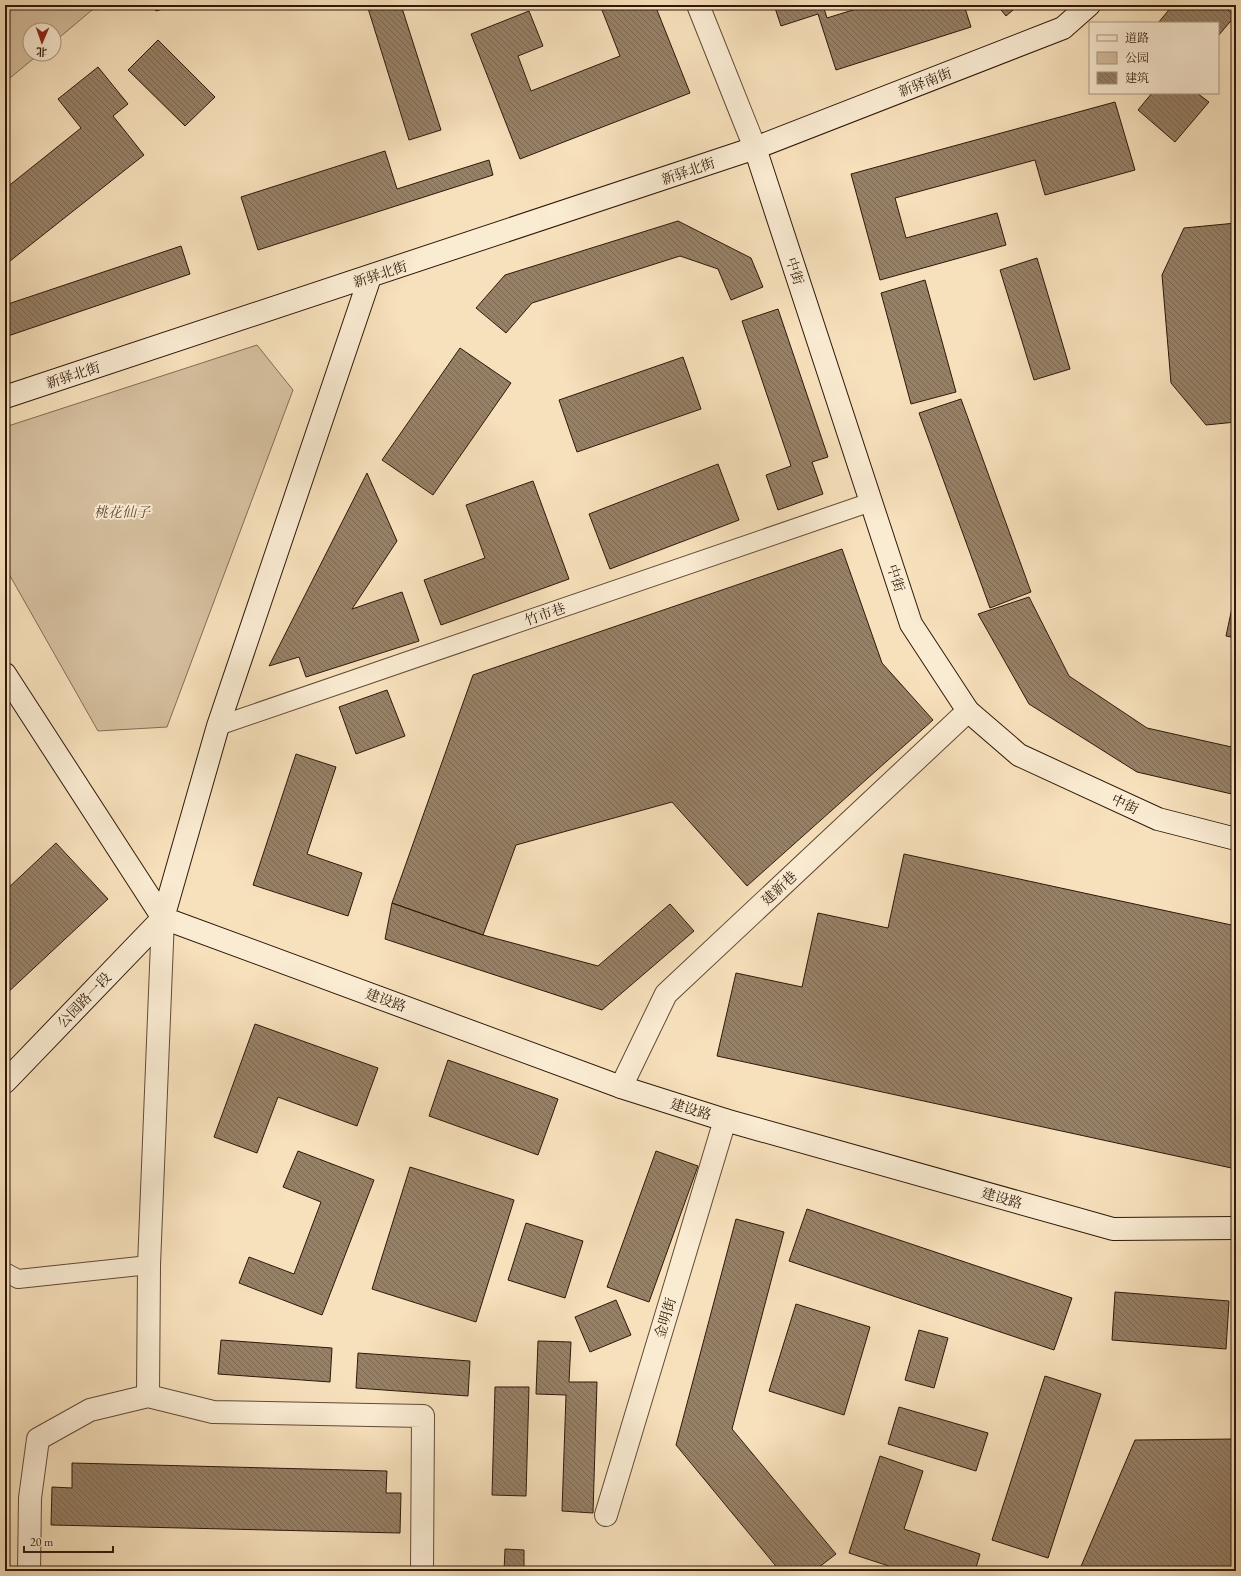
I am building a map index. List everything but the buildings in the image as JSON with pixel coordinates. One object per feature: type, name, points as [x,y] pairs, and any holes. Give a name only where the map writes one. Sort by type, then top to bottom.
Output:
[{"type":"street","name":"中街","points":[[698,5],[755,148],[911,624],[968,711],[1019,755],[1158,819],[1236,839]]},
{"type":"street","name":"新驿南街","points":[[755,148],[1063,28],[1089,5]]},
{"type":"street","name":"新驿北街","points":[[5,397],[755,148]]},
{"type":"street","points":[[148,1396],[149,1265],[163,918],[218,726],[370,277]]},
{"type":"street","points":[[5,674],[163,918]]},
{"type":"street","name":"建新巷","points":[[621,1087],[666,994],[968,711]]},
{"type":"street","name":"公园路一段","points":[[5,1082],[163,918]]},
{"type":"street","name":"建设路","points":[[163,918],[621,1087],[725,1120],[1113,1229],[1236,1228]]},
{"type":"street","name":"金明街","points":[[606,1515],[725,1120]]},
{"type":"street","points":[[30,1571],[30,1498],[38,1439],[90,1410],[148,1396],[213,1412],[423,1416],[422,1571]]},
{"type":"lane","name":"竹市巷","points":[[218,726],[871,502]]},
{"type":"lane","points":[[5,1272],[18,1279],[149,1265]]},
{"type":"green space","points":[[5,5],[98,5],[62,35],[62,22],[22,22],[22,62],[29,62],[5,82]]},
{"type":"green space","name":"桃花仙子","points":[[257,345],[293,390],[167,727],[98,731],[5,567],[5,427]]}]
